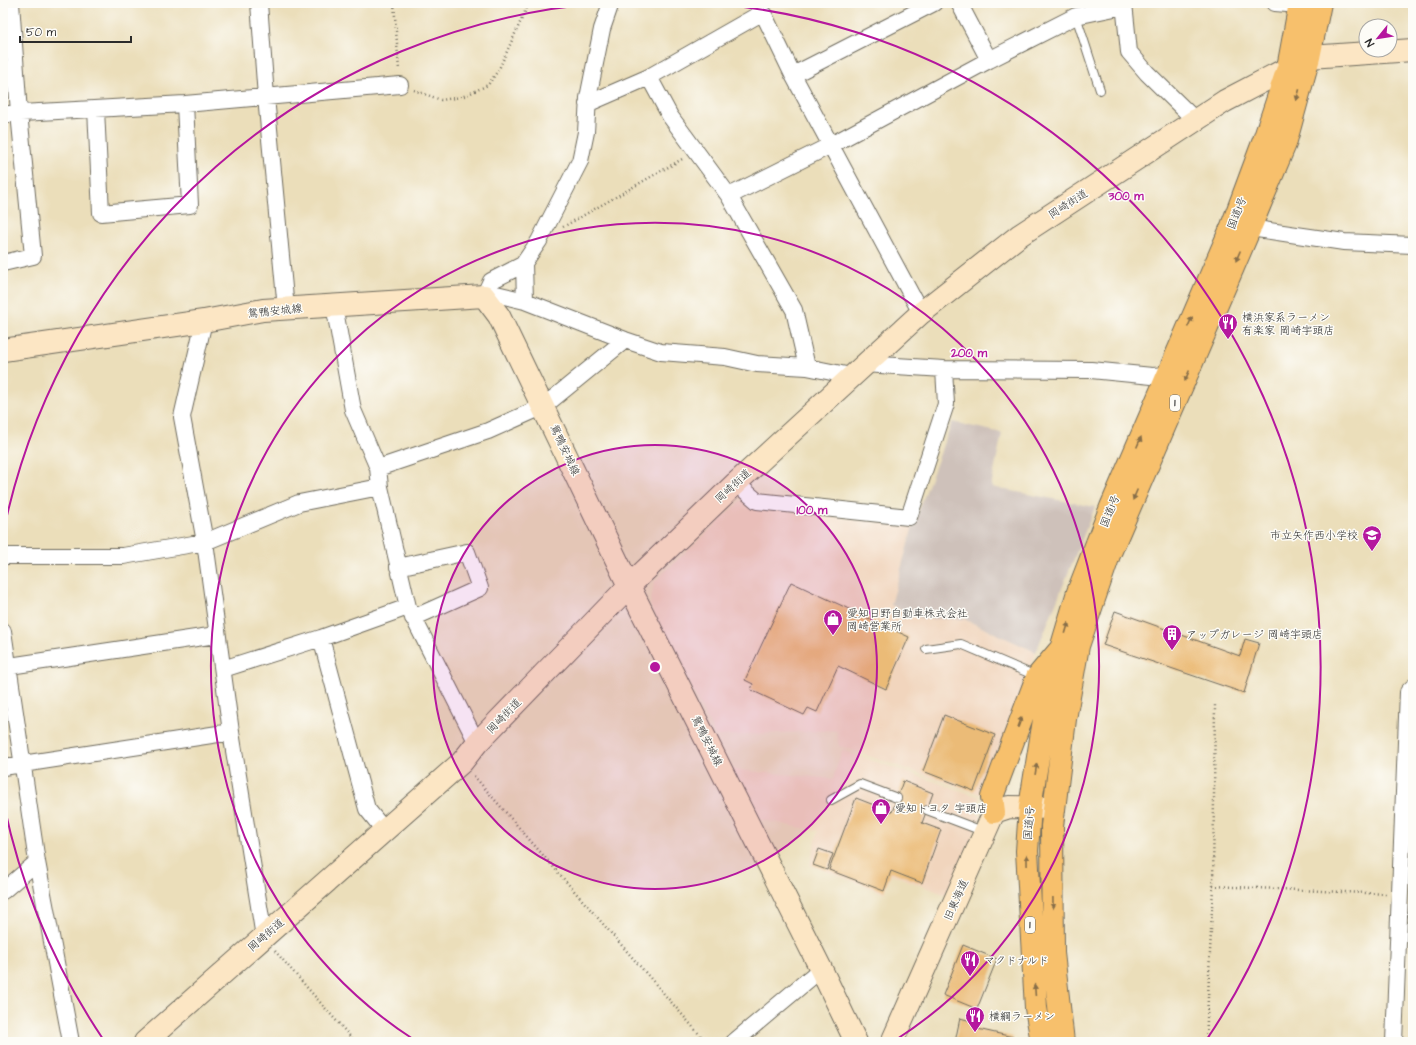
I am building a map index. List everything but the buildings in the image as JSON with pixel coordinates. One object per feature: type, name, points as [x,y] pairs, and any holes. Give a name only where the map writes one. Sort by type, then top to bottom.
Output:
[{"type":"highway","name":"国道1号","points":[[1063,1042],[1053,952],[1052,826],[1065,719],[1078,646],[1109,556],[1285,144],[1308,58],[1307,4]]},
{"type":"highway","name":"国道1号","points":[[1042,1042],[1036,1008],[1027,851],[1030,807],[1044,720],[1061,649],[1078,592],[1106,521],[1167,375],[1232,226],[1264,140],[1307,4]]},
{"type":"highway","points":[[994,812],[992,797],[1036,677],[1061,649]]},
{"type":"street","points":[[3,263],[34,256],[19,113],[11,3]]},
{"type":"street","points":[[259,3],[266,97],[286,309]]},
{"type":"street","points":[[484,296],[491,281],[524,264],[539,241],[580,161],[586,132],[587,104],[602,29],[611,3]]},
{"type":"street","points":[[793,75],[934,3]]},
{"type":"street","points":[[959,3],[989,60]]},
{"type":"street","points":[[1275,3],[1307,4]]},
{"type":"street","points":[[729,196],[831,145],[989,60],[1076,16],[1124,5],[1129,52],[1147,73],[1196,121]]},
{"type":"street","points":[[587,104],[649,77],[758,15],[764,15],[793,75],[920,313]]},
{"type":"street","points":[[1308,58],[1413,50]]},
{"type":"street","name":"岡崎街道","points":[[144,1042],[462,762],[477,744],[629,586],[736,483],[920,313],[1020,235],[1225,101],[1308,58]]},
{"type":"street","points":[[649,77],[670,116],[729,196],[794,310],[807,367]]},
{"type":"street","points":[[3,114],[185,104],[400,85]]},
{"type":"street","points":[[96,109],[101,213],[190,205],[185,104]]},
{"type":"street","points":[[1250,228],[1344,242],[1413,245]]},
{"type":"street","points":[[524,264],[525,301]]},
{"type":"street","points":[[484,296],[496,294],[525,301],[625,340],[662,352],[725,356],[756,364],[858,370],[1091,370],[1152,376],[1167,375]]},
{"type":"street","name":"鴛鴨安城線","points":[[3,350],[204,321],[263,310],[484,296],[499,316],[544,406],[629,586],[856,1042]]},
{"type":"street","points":[[334,305],[353,410],[378,468],[380,487],[410,613],[477,744]]},
{"type":"street","points":[[204,321],[182,417],[205,542],[216,635],[223,669],[231,732],[264,937]]},
{"type":"street","points":[[378,468],[488,432],[544,406],[625,340]]},
{"type":"street","points":[[736,483],[757,501],[909,517],[946,404],[944,369]]},
{"type":"street","points":[[3,556],[123,556],[205,542],[299,503],[380,487]]},
{"type":"street","points":[[223,669],[321,638],[410,613],[480,588],[467,552],[398,567]]},
{"type":"street","points":[[3,631],[6,666],[23,764],[37,862],[71,1042]]},
{"type":"street","points":[[6,666],[216,635]]},
{"type":"street","points":[[321,638],[367,809],[384,830]]},
{"type":"street","points":[[1394,1042],[1408,692],[1413,687]]},
{"type":"street","points":[[3,767],[231,732]]},
{"type":"street","points":[[994,812],[1009,807],[1054,808]]},
{"type":"street","name":"旧東海道","points":[[892,1042],[994,812]]},
{"type":"street","points":[[3,891],[37,862]]},
{"type":"street","points":[[734,1042],[821,969]]},
{"type":"lane","points":[[1076,16],[1100,90]]},
{"type":"lane","points":[[926,649],[961,644],[1036,677]]},
{"type":"lane","points":[[830,800],[860,784],[897,798]]},
{"type":"lane","points":[[927,810],[985,833]]},
{"type":"path","points":[[394,3],[400,85],[441,100],[462,97],[488,85],[499,69],[529,3]]},
{"type":"path","points":[[539,241],[697,151]]},
{"type":"path","points":[[1206,1042],[1213,886],[1215,702]]},
{"type":"path","points":[[462,762],[706,1042]]},
{"type":"path","points":[[1213,886],[1400,894]]},
{"type":"path","points":[[264,937],[355,1042]]},
{"type":"shaded area","points":[[952,422],[1002,433],[991,487],[1095,507],[1036,652],[964,619],[922,619],[891,605],[913,526]]},
{"type":"shaded area","name":"愛知日野自動車株式会社 岡崎営業所","points":[[743,499],[753,507],[913,526],[891,605],[922,619],[964,619],[1036,652],[985,796],[839,746],[837,730],[716,736],[650,606],[654,582]]},
{"type":"shaded area","name":"愛知トヨタ 宇頭店","points":[[842,750],[980,797],[973,811],[981,816],[949,896],[891,874],[884,893],[810,865],[818,831],[753,818],[729,769],[833,779]]},
{"type":"place","name":"横浜家系ラーメン 有楽家 岡崎宇頭店","points":[[1228,340]]},
{"type":"place","name":"市立矢作西小学校","points":[[1372,552]]},
{"type":"place","name":"愛知日野自動車株式会社 岡崎営業所","points":[[833,636]]},
{"type":"place","name":"アップガレージ 岡崎宇頭店","points":[[1172,651]]},
{"type":"place","name":"愛知トヨタ 宇頭店","points":[[881,825]]},
{"type":"place","name":"マクドナルド","points":[[970,977]]},
{"type":"place","name":"横綱ラーメン","points":[[975,1033]]}]
